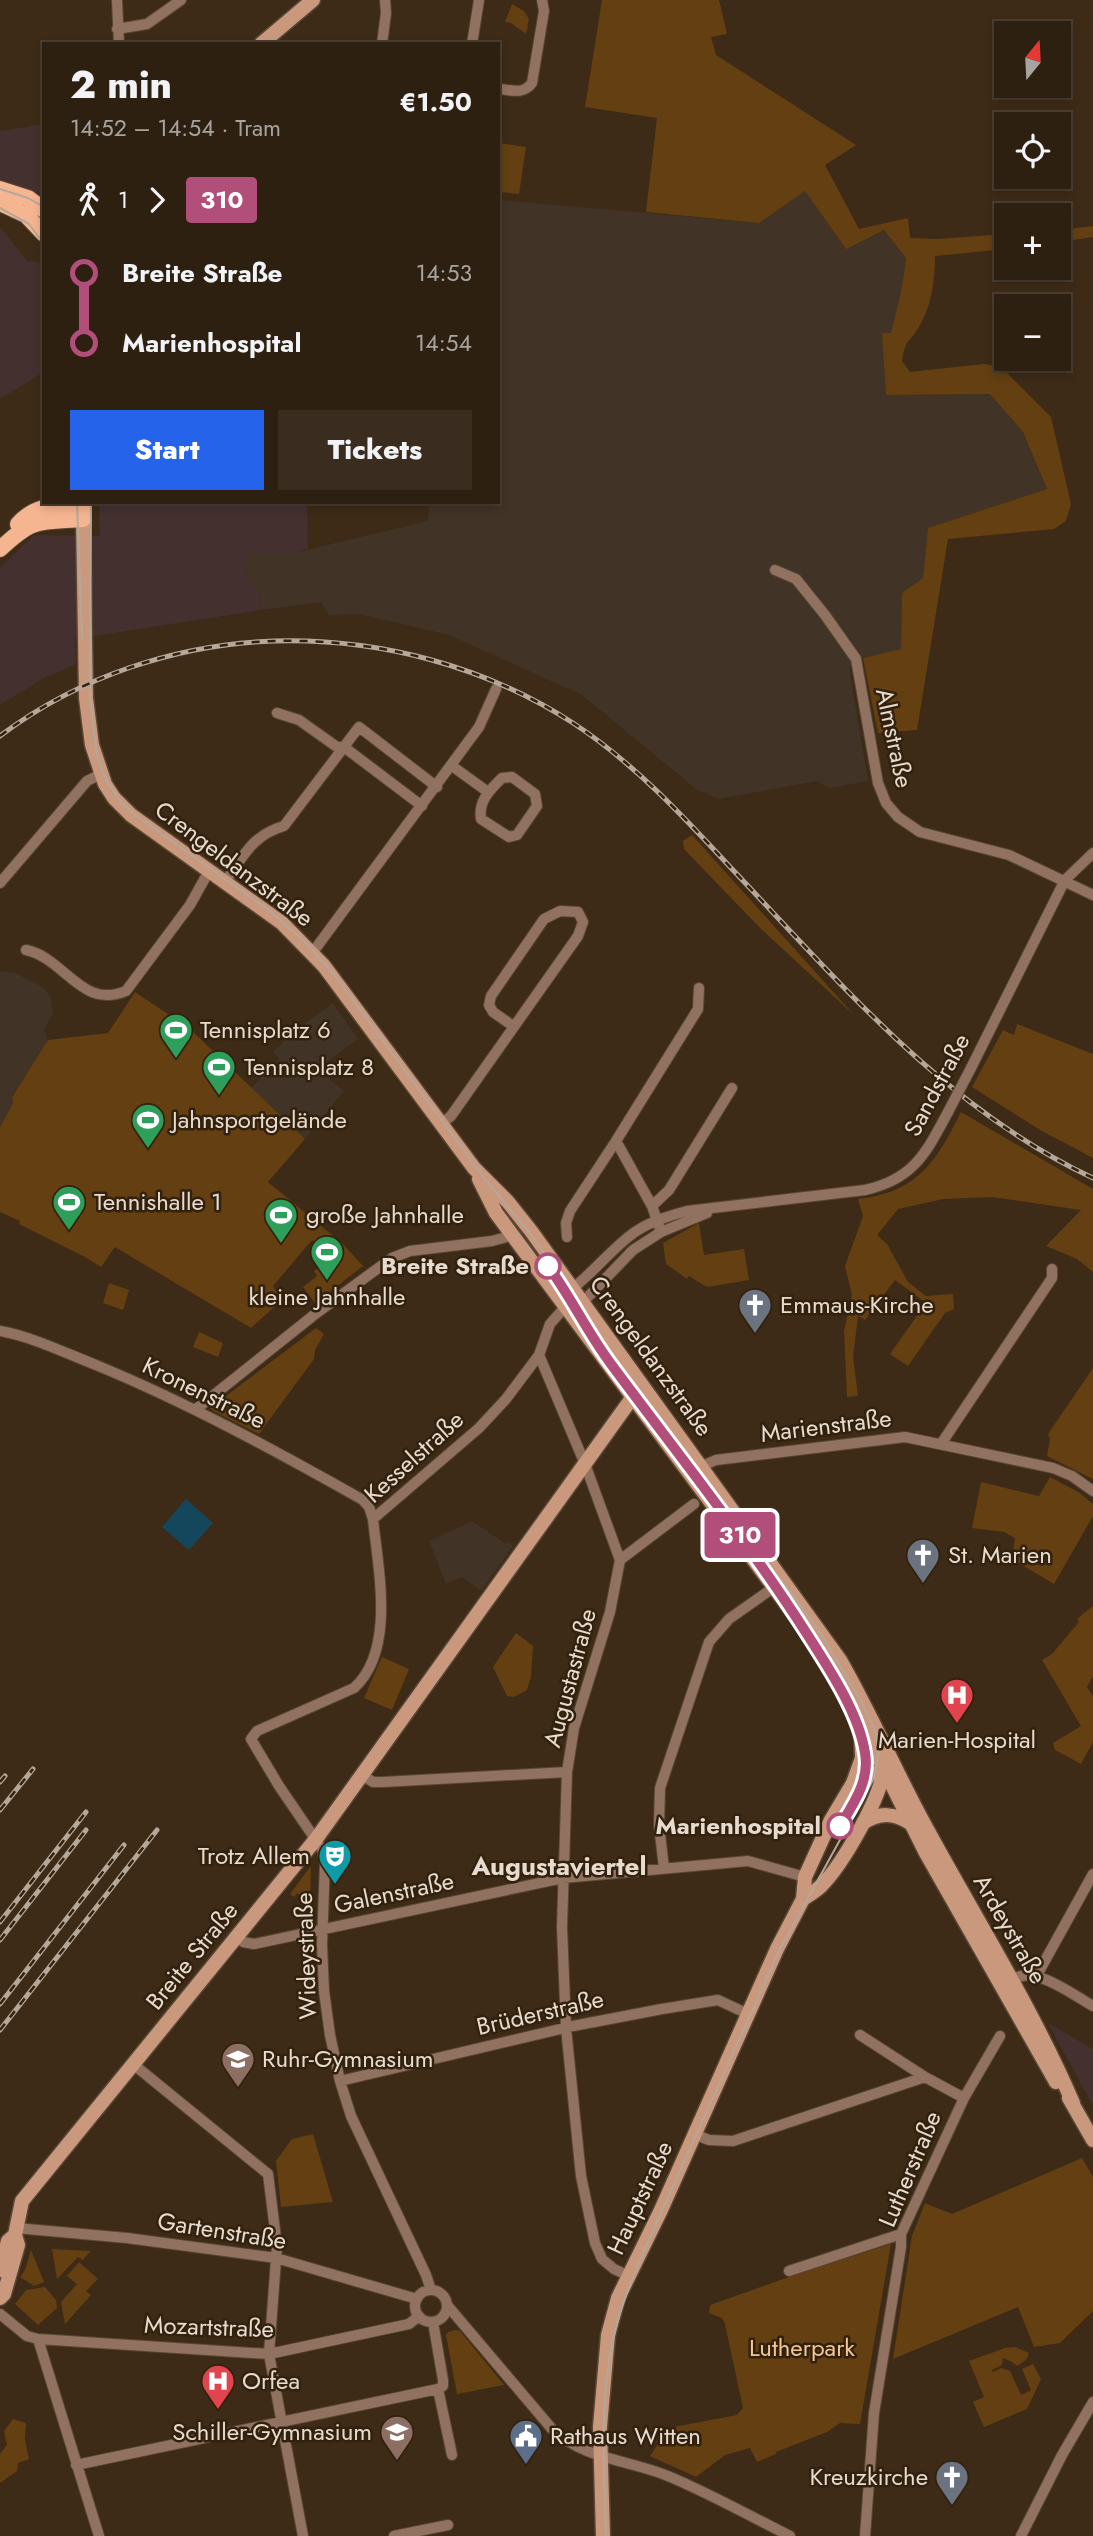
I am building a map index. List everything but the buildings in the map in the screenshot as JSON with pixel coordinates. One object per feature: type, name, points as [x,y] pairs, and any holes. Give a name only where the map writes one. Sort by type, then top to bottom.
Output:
[{"type":"main road","points":[[263,42],[313,0]]},
{"type":"main road","points":[[0,189],[28,198],[42,208]]},
{"type":"main road","points":[[0,203],[20,211],[42,227]]},
{"type":"main road","points":[[1,548],[32,523],[83,508]]},
{"type":"main road","name":"Crengeldanzstraße","points":[[83,508],[86,698],[92,746],[101,774],[114,798],[131,815],[282,923],[313,952],[345,992],[474,1168],[508,1202],[531,1231],[702,1466],[863,1721],[885,1748],[884,1771]]},
{"type":"main road","name":"Crengeldanzstraße","points":[[474,1168],[496,1213],[632,1398],[777,1584]]},
{"type":"main road","points":[[514,1235],[531,1231]]},
{"type":"main road","points":[[566,1306],[573,1288]]},
{"type":"main road","points":[[566,1306],[583,1302]]},
{"type":"main road","points":[[632,1398],[635,1372]]},
{"type":"main road","name":"Breite Straße","points":[[0,2270],[8,2241],[15,2232],[22,2201],[316,1839],[632,1398]]},
{"type":"main road","name":"Crengeldanzstraße","points":[[863,1721],[884,1771]]},
{"type":"main road","name":"Hauptstraße","points":[[603,2536],[599,2455],[608,2335],[618,2298],[777,1949],[803,1899],[805,1877],[831,1820],[853,1783],[862,1753],[863,1721]]},
{"type":"main road","name":"Ardeystraße","points":[[885,1748],[900,1781],[982,1929],[1013,1979],[1012,1996]]},
{"type":"main road","points":[[853,1783],[865,1775],[884,1771],[910,1823],[1012,1996],[1054,2079],[1073,2104],[1093,2140]]},
{"type":"main road","name":"Hauptstraße","points":[[803,1899],[824,1883],[862,1824],[876,1799],[884,1771]]},
{"type":"main road","name":"Ardeystraße","points":[[884,1771],[900,1781]]},
{"type":"main road","points":[[862,1824],[875,1816],[889,1814],[910,1823]]},
{"type":"main road","name":"Breite Straße","points":[[0,2298],[4,2294],[18,2245],[15,2232]]},
{"type":"street","points":[[117,0],[118,42]]},
{"type":"street","points":[[117,29],[147,24],[181,0]]},
{"type":"street","points":[[382,42],[385,0]]},
{"type":"street","points":[[472,42],[479,0]]},
{"type":"street","points":[[500,89],[520,92],[532,83],[544,11],[542,0]]},
{"type":"street","name":"Almstraße","points":[[775,570],[796,579],[856,659],[878,783],[886,803],[898,817],[920,832],[1009,855],[1093,895]]},
{"type":"street","points":[[313,952],[480,727],[496,689]]},
{"type":"street","points":[[277,713],[299,720],[337,747],[344,747],[422,806]]},
{"type":"street","points":[[225,883],[255,840],[270,830],[284,826],[359,727],[436,787]]},
{"type":"street","points":[[452,766],[488,792]]},
{"type":"street","points":[[0,883],[87,781],[101,774]]},
{"type":"street","points":[[512,777],[535,794],[537,806],[516,835],[509,837],[501,834],[481,819],[479,809],[488,792],[502,778],[512,777]]},
{"type":"street","name":"Sandstraße","points":[[573,1288],[634,1233],[657,1220],[687,1212],[865,1190],[886,1184],[911,1170],[923,1157],[948,1112],[1065,880],[1093,853]]},
{"type":"street","points":[[26,950],[39,953],[88,991],[113,997],[126,991],[190,905],[209,871]]},
{"type":"street","points":[[441,1124],[451,1116],[578,936],[583,922],[578,912],[559,911],[544,919],[491,996],[489,1005],[493,1012],[513,1026]]},
{"type":"street","points":[[566,1237],[566,1223],[570,1211],[698,1009],[699,988]]},
{"type":"street","points":[[652,1206],[669,1190],[732,1088]]},
{"type":"street","points":[[616,1141],[652,1206],[662,1232]]},
{"type":"street","name":"Sandstraße","points":[[583,1302],[628,1254],[662,1232],[721,1209]]},
{"type":"street","points":[[195,1410],[314,1315],[392,1258],[410,1251],[492,1241],[514,1235]]},
{"type":"street","points":[[941,1444],[1052,1278],[1052,1269]]},
{"type":"street","points":[[566,1306],[550,1324],[539,1355],[585,1464],[620,1560],[694,1504]]},
{"type":"street","name":"Kronenstraße","points":[[0,1331],[18,1335],[151,1388],[195,1410],[363,1500],[373,1519]]},
{"type":"street","name":"Kesselstraße","points":[[254,1747],[251,1739],[254,1733],[354,1688],[363,1679],[374,1652],[383,1616],[373,1519],[480,1428],[539,1355]]},
{"type":"street","name":"Marienstraße","points":[[682,1462],[702,1466],[716,1460],[905,1437],[1053,1468],[1072,1476],[1093,1491]]},
{"type":"street","name":"Augustastraße","points":[[620,1560],[610,1612],[575,1724],[567,1772],[562,1967],[581,2176],[594,2244],[602,2259],[629,2276]]},
{"type":"street","points":[[664,1868],[659,1825],[660,1788],[709,1642],[729,1619],[777,1584]]},
{"type":"street","name":"Wideystraße","points":[[254,1747],[322,1849],[325,1863],[322,1945],[324,1991],[340,2081],[351,2116],[431,2290]]},
{"type":"street","points":[[362,1774],[373,1782],[383,1782],[567,1772]]},
{"type":"street","name":"Galenstraße","points":[[237,1937],[243,1942],[254,1944],[563,1878],[748,1861],[805,1877]]},
{"type":"street","points":[[1037,1975],[1093,1874]]},
{"type":"street","points":[[1013,1979],[1026,1974],[1037,1975],[1093,2006]]},
{"type":"street","name":"Brüderstraße","points":[[340,2081],[609,2018],[718,2000],[748,2014]]},
{"type":"street","points":[[860,2035],[925,2077],[964,2098]]},
{"type":"street","name":"Lutherstraße","points":[[865,2536],[874,2413],[901,2234],[964,2098],[1000,2036]]},
{"type":"street","points":[[133,2064],[264,2169],[270,2181],[276,2258],[269,2354],[303,2536]]},
{"type":"street","points":[[694,2134],[709,2140],[733,2141],[925,2077]]},
{"type":"street","name":"Gartenstraße","points":[[15,2232],[127,2238],[276,2258],[417,2299]]},
{"type":"street","points":[[789,2271],[901,2234]]},
{"type":"street","points":[[447,2305],[442,2318],[433,2322],[426,2321],[416,2310],[417,2299],[422,2293],[431,2290],[443,2295],[447,2305],[552,2429],[574,2446],[674,2478],[790,2536]]},
{"type":"street","name":"Mozartstraße","points":[[0,2314],[27,2336],[38,2339],[269,2354],[409,2324],[419,2316]]},
{"type":"street","points":[[76,2465],[438,2389],[443,2386],[443,2380],[433,2322]]},
{"type":"street","points":[[38,2339],[99,2536]]},
{"type":"street","points":[[438,2389],[452,2455]]},
{"type":"street","points":[[1021,2536],[1062,2455],[1093,2402]]},
{"type":"street","points":[[394,2536],[448,2525]]},
{"type":"shaded area","points":[[42,124],[42,193],[0,180],[0,131]]},
{"type":"shaded area","points":[[805,191],[845,248],[884,230],[906,258],[891,334],[883,333],[886,395],[990,394],[1023,432],[1047,489],[928,528],[923,578],[902,593],[901,649],[863,658],[849,667],[868,781],[830,788],[817,781],[718,799],[696,789],[582,695],[449,635],[359,614],[329,615],[321,602],[260,610],[261,598],[245,569],[245,553],[294,553],[428,521],[430,504],[500,504],[500,200],[759,223]]},
{"type":"shaded area","points":[[0,227],[27,261],[40,263],[42,267],[42,373],[0,399]]},
{"type":"shaded area","points":[[99,504],[307,504],[308,548],[294,553],[245,554],[245,569],[261,598],[260,610],[75,639],[76,664],[42,679],[0,705],[0,568],[34,535],[100,536]]},
{"type":"shaded area","points":[[0,971],[16,973],[44,988],[51,998],[53,1013],[44,1030],[48,1040],[12,1096],[13,1103],[0,1127]]},
{"type":"shaded area","points":[[333,1003],[358,1039],[317,1069],[344,1091],[305,1139],[251,1088],[279,1059],[273,1052],[297,1029]]},
{"type":"shaded area","points":[[472,1521],[513,1546],[481,1591],[462,1577],[446,1584],[429,1541]]},
{"type":"shaded area","points":[[1048,2023],[1093,2049],[1093,2106]]},
{"type":"green space","points":[[602,0],[719,0],[727,34],[711,37],[716,55],[856,145],[825,165],[859,229],[908,218],[910,238],[994,235],[994,250],[935,256],[930,301],[919,327],[906,344],[902,361],[910,372],[984,364],[994,366],[994,371],[1005,371],[1051,417],[1071,504],[1066,521],[1054,529],[948,539],[917,730],[878,733],[863,658],[901,649],[902,593],[923,578],[928,528],[1047,489],[1023,432],[990,394],[886,395],[882,333],[891,333],[906,258],[884,230],[846,249],[805,191],[759,223],[646,212],[657,118],[585,107]]},
{"type":"green space","points":[[512,4],[524,11],[529,19],[526,34],[511,23],[505,22]]},
{"type":"green space","points":[[500,143],[526,147],[519,194],[500,192]]},
{"type":"green space","points":[[1093,226],[1093,237],[1071,240],[1071,229]]},
{"type":"green space","points":[[692,835],[854,1015],[760,928],[684,849],[683,841]]},
{"type":"green space","name":"Jahnsportgelände","points":[[135,992],[189,1028],[305,1139],[268,1182],[343,1244],[363,1266],[315,1303],[303,1287],[317,1276],[314,1271],[331,1258],[312,1240],[273,1286],[282,1300],[251,1328],[115,1247],[101,1267],[0,1212],[0,1127],[13,1103],[12,1097],[48,1040],[108,1033]]},
{"type":"green space","points":[[1017,1024],[1093,1054],[1093,1158],[1040,1130],[972,1087],[1003,1030],[1014,1035]]},
{"type":"green space","points":[[961,1112],[1093,1189],[1093,1272],[1077,1259],[1046,1246],[1081,1210],[992,1197],[943,1199],[898,1209],[877,1235],[887,1244],[908,1282],[926,1296],[953,1294],[954,1309],[945,1313],[908,1366],[890,1354],[926,1303],[895,1280],[865,1320],[858,1316],[853,1357],[858,1396],[847,1397],[844,1331],[852,1295],[845,1266],[863,1216],[858,1199],[896,1189],[923,1172],[943,1146]]},
{"type":"green space","points":[[699,1223],[704,1255],[744,1249],[749,1280],[707,1287],[689,1276],[687,1279],[666,1264],[663,1243]]},
{"type":"green space","points":[[109,1283],[129,1290],[123,1310],[103,1303]]},
{"type":"green space","points":[[316,1328],[324,1334],[315,1350],[314,1359],[259,1434],[210,1408]]},
{"type":"green space","points":[[199,1332],[223,1343],[218,1357],[193,1347]]},
{"type":"green space","points":[[1093,1368],[1093,1479],[1047,1456],[1050,1439],[1048,1434]]},
{"type":"green space","points":[[1050,1477],[1080,1493],[1093,1504],[1093,1516],[1054,1584],[1012,1559],[1015,1538],[1004,1532],[972,1528],[981,1482],[1039,1496]]},
{"type":"green space","points":[[1093,1606],[1093,1676],[1087,1687],[1093,1696],[1093,1742],[1081,1764],[1055,1750],[1053,1743],[1081,1726],[1042,1660],[1052,1654],[1079,1622],[1077,1619]]},
{"type":"green space","points":[[516,1633],[533,1646],[531,1677],[527,1690],[514,1697],[507,1696],[493,1667]]},
{"type":"green space","points":[[382,1657],[409,1669],[392,1710],[364,1698]]},
{"type":"green space","points":[[311,1866],[310,1904],[297,1893],[294,1897],[290,1894]]},
{"type":"green space","points":[[313,2134],[333,2202],[281,2207],[276,2161],[292,2139]]},
{"type":"green space","name":"Lutherpark","points":[[1082,2158],[1093,2177],[1093,2311],[1060,2343],[1034,2347],[1018,2307],[893,2359],[912,2236],[925,2203],[952,2214]]},
{"type":"green space","name":"Lutherpark","points":[[891,2244],[860,2424],[840,2423],[827,2432],[757,2462],[750,2448],[725,2455],[696,2477],[650,2456],[669,2428],[737,2415],[743,2408],[725,2324],[722,2318],[709,2313],[710,2305]]},
{"type":"green space","points":[[52,2249],[91,2251],[83,2260],[78,2257],[57,2279]]},
{"type":"green space","points":[[31,2250],[44,2282],[34,2286],[20,2277]]},
{"type":"green space","points":[[79,2262],[98,2279],[86,2291],[91,2295],[65,2324],[61,2302],[77,2284],[67,2276]]},
{"type":"green space","points":[[45,2287],[56,2300],[57,2308],[38,2325],[15,2304],[26,2290]]},
{"type":"green space","points":[[460,2331],[504,2385],[457,2394],[446,2335]]},
{"type":"green space","points":[[1015,2347],[1029,2353],[1026,2360],[1017,2366],[1003,2358],[1002,2365],[992,2370],[993,2372],[1001,2368],[1010,2371],[1021,2395],[1031,2390],[1022,2369],[1033,2364],[1041,2379],[1027,2409],[984,2427],[973,2402],[984,2397],[969,2361]]},
{"type":"green space","points":[[13,2419],[26,2423],[25,2439],[29,2459],[18,2463],[17,2471],[0,2483],[0,2454],[7,2445],[4,2431]]},
{"type":"water","points":[[186,1499],[213,1523],[189,1550],[162,1527]]},
{"type":"tram line","points":[[0,189],[42,206]]},
{"type":"tram line","points":[[0,208],[29,224],[42,241]]},
{"type":"tram line","points":[[77,504],[82,638]]},
{"type":"tram line","points":[[91,504],[90,697],[97,756],[106,780],[121,802],[134,814],[270,911],[304,941],[333,973],[485,1179],[567,1284],[595,1335],[793,1595],[822,1636],[874,1728],[879,1752],[874,1778],[780,1949],[638,2264],[621,2309],[609,2360],[604,2410],[606,2536]]},
{"type":"tram line","name":"310","points":[[548,1266],[597,1345],[772,1580],[825,1662],[856,1724],[865,1752],[863,1783],[840,1826]]},
{"type":"tram line","points":[[784,1598],[832,1673],[861,1734],[866,1757],[860,1790]]},
{"type":"railway","points":[[0,736],[30,715],[95,681],[130,667],[201,649],[274,641],[313,641],[392,651],[467,671],[539,703],[573,723],[617,755],[695,829],[814,957],[899,1041],[990,1117],[1040,1150],[1093,1178]]},
{"type":"railway","points":[[0,1810],[33,1769]]},
{"type":"railway","points":[[0,1782],[5,1776]]},
{"type":"railway","points":[[0,1922],[86,1812]]},
{"type":"railway","points":[[0,1940],[86,1830]]},
{"type":"railway","points":[[0,2030],[157,1830]]},
{"type":"railway","points":[[0,2004],[124,1845]]},
{"type":"place","name":"Tennisplatz 6","points":[[176,1060]]},
{"type":"place","name":"Tennisplatz 8","points":[[219,1097]]},
{"type":"place","name":"Jahnsportgelände","points":[[148,1150]]},
{"type":"place","name":"Tennishalle 1","points":[[69,1232]]},
{"type":"place","name":"große Jahnhalle","points":[[281,1245]]},
{"type":"place","name":"Breite Straße","points":[[548,1266]]},
{"type":"place","name":"kleine Jahnhalle","points":[[327,1282]]},
{"type":"place","name":"Emmaus-Kirche","points":[[755,1335]]},
{"type":"place","name":"St. Marien","points":[[923,1585]]},
{"type":"place","name":"Marien-Hospital","points":[[957,1725]]},
{"type":"place","name":"Marienhospital","points":[[840,1826]]},
{"type":"place","name":"Trotz Allem","points":[[335,1886]]},
{"type":"place","name":"Ruhr-Gymnasium","points":[[238,2089]]},
{"type":"place","name":"Orfea","points":[[218,2411]]},
{"type":"place","name":"Schiller-Gymnasium","points":[[397,2462]]},
{"type":"place","name":"Rathaus Witten","points":[[526,2466]]},
{"type":"place","name":"Kreuzkirche","points":[[952,2507]]},
{"type":"district","name":"Augustaviertel","points":[[559,1866]]}]
